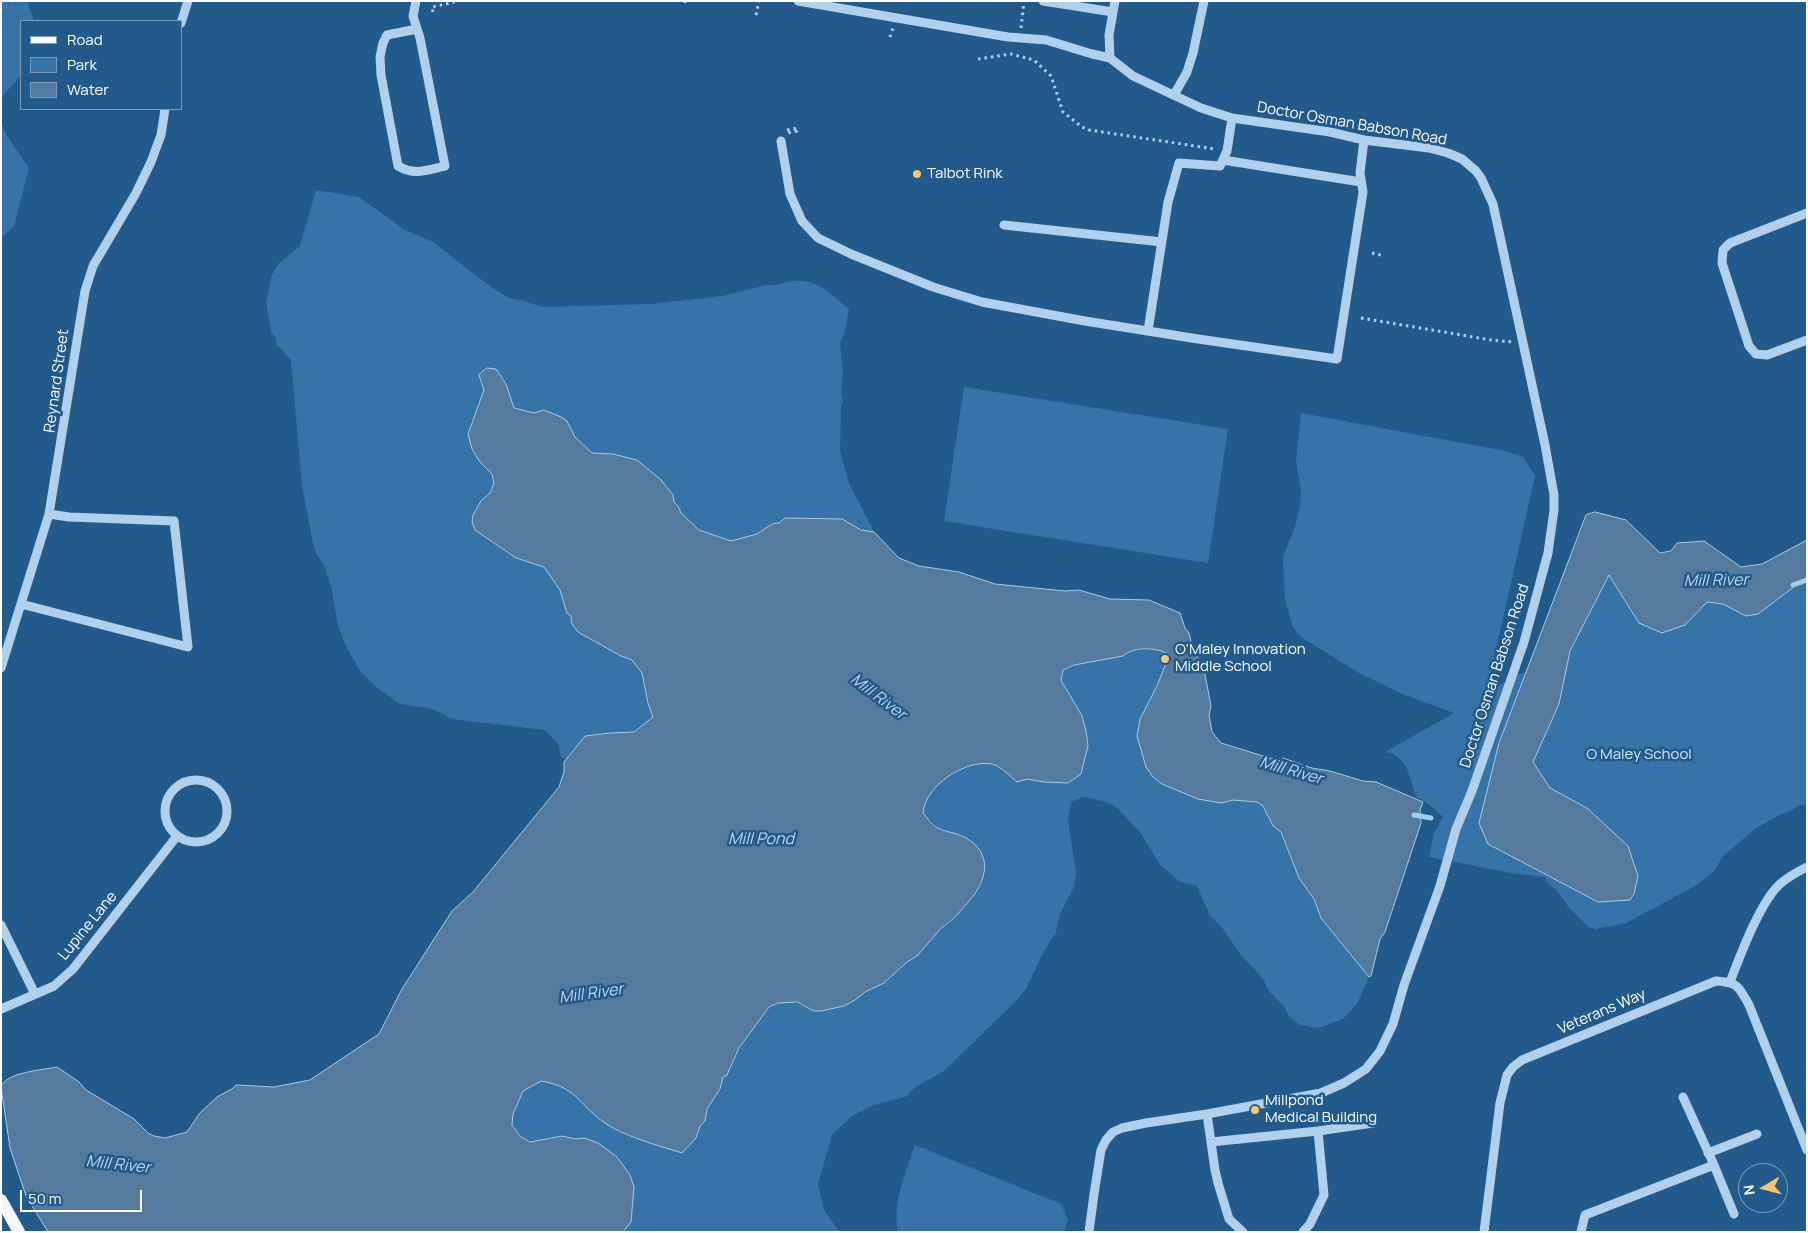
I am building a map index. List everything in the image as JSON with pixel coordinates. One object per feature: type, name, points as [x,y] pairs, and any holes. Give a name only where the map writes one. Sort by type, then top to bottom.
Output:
[{"type":"main road","points":[[1,1200],[19,1232]]},
{"type":"street","points":[[182,20],[188,1]]},
{"type":"street","points":[[416,1],[412,16],[417,29],[420,38],[445,166],[408,172],[398,166],[381,75],[380,57],[387,35],[417,29]]},
{"type":"street","points":[[798,1],[1008,37],[1046,40],[1110,58],[1109,35],[1115,1]]},
{"type":"street","points":[[1043,1],[1113,12]]},
{"type":"street","points":[[1174,95],[1193,53],[1204,1]]},
{"type":"street","name":"Doctor Osman Babson Road","points":[[1089,1232],[1101,1150],[1113,1132],[1146,1123],[1321,1093],[1344,1083],[1366,1069],[1373,1061],[1393,1024],[1440,886],[1456,829],[1472,791],[1524,642],[1548,553],[1554,510],[1552,483],[1493,204],[1476,171],[1462,159],[1429,148],[1364,140],[1330,132],[1232,118],[1201,108],[1133,76],[1110,58]]},
{"type":"street","name":"Reynard Street","points":[[1,668],[49,514],[85,291],[93,266],[152,162],[161,135],[165,110]]},
{"type":"street","points":[[1148,331],[1168,202],[1178,163],[1220,166],[1227,151],[1232,118]]},
{"type":"street","points":[[781,141],[790,194],[802,221],[818,238],[851,254],[933,287],[982,302],[1148,331],[1337,359],[1363,192],[1360,174],[1364,140]]},
{"type":"street","points":[[1223,160],[1361,182]]},
{"type":"street","points":[[1807,213],[1730,243],[1723,250],[1722,263],[1749,346],[1756,354],[1766,355],[1807,340]]},
{"type":"street","points":[[1004,224],[1162,242]]},
{"type":"street","points":[[21,604],[188,647],[174,521],[69,517],[49,514]]},
{"type":"street","points":[[192,780],[204,781],[215,786],[223,796],[227,807],[226,819],[220,830],[211,838],[200,842],[188,841],[177,836],[169,826],[165,815],[166,803],[171,792],[181,784],[192,780]]},
{"type":"street","name":"Lupine Lane","points":[[1,1009],[54,986],[73,969],[177,836]]},
{"type":"street","points":[[1807,867],[1778,885],[1764,906],[1730,982],[1740,988],[1748,1004],[1807,1150]]},
{"type":"street","points":[[1,926],[36,994]]},
{"type":"street","name":"Veterans Way","points":[[1484,1232],[1500,1103],[1507,1075],[1513,1067],[1522,1060],[1716,980],[1730,982]]},
{"type":"street","points":[[1683,1097],[1734,1214]]},
{"type":"street","points":[[1207,1114],[1215,1170],[1229,1219],[1243,1232]]},
{"type":"street","points":[[1211,1142],[1318,1131],[1373,1123]]},
{"type":"street","points":[[1303,1232],[1310,1224],[1324,1195],[1318,1131]]},
{"type":"street","points":[[1708,1152],[1757,1134]]},
{"type":"street","points":[[1581,1232],[1585,1215],[1714,1165]]},
{"type":"path","points":[[433,12],[432,7],[458,1]]},
{"type":"path","points":[[756,15],[760,1]]},
{"type":"path","points":[[978,59],[1011,54],[1034,60],[1051,76],[1062,112],[1089,130],[1218,149]]},
{"type":"path","points":[[783,131],[797,128],[798,131],[787,133]]},
{"type":"path","points":[[1372,253],[1382,255]]},
{"type":"path","points":[[1361,318],[1509,343],[1523,341]]},
{"type":"green space","points":[[1,1],[27,1],[34,20],[20,20],[20,76],[1,98]]},
{"type":"green space","points":[[1,122],[6,134],[29,168],[14,226],[1,238]]},
{"type":"green space","points":[[316,190],[359,197],[403,229],[433,242],[491,287],[509,298],[542,307],[652,304],[722,296],[766,285],[793,281],[809,282],[824,289],[849,309],[845,331],[840,343],[843,374],[841,392],[843,401],[841,405],[840,451],[849,483],[874,532],[861,531],[842,519],[785,518],[757,534],[731,541],[699,530],[681,513],[678,506],[613,454],[592,453],[575,437],[567,421],[544,410],[534,413],[514,408],[506,384],[484,390],[469,434],[480,462],[492,474],[494,483],[490,493],[481,501],[516,558],[544,566],[560,590],[567,613],[571,616],[572,624],[578,632],[621,656],[632,660],[642,673],[653,717],[634,732],[585,736],[566,759],[561,757],[558,743],[545,730],[452,719],[433,709],[400,704],[377,688],[360,671],[345,644],[337,622],[332,590],[324,565],[317,555],[313,543],[302,486],[291,360],[277,345],[275,336],[271,332],[266,302],[272,275],[278,264],[300,246]]},
{"type":"green space","points":[[964,387],[1228,429],[1208,563],[944,521]]},
{"type":"green space","name":"O Maley School","points":[[1301,413],[1505,451],[1523,457],[1535,476],[1486,694],[1518,674],[1561,666],[1568,662],[1570,651],[1609,574],[1639,623],[1685,625],[1707,602],[1723,604],[1746,615],[1758,614],[1807,577],[1807,804],[1800,805],[1781,814],[1755,829],[1722,857],[1715,870],[1697,885],[1626,923],[1595,929],[1589,927],[1570,909],[1557,891],[1547,883],[1545,877],[1511,873],[1429,857],[1434,833],[1443,817],[1430,805],[1416,797],[1410,776],[1403,763],[1393,754],[1385,752],[1454,713],[1405,695],[1359,673],[1301,637],[1293,627],[1285,600],[1283,556],[1294,530],[1300,506],[1301,491],[1296,461]]},
{"type":"green space","points":[[1157,649],[1166,652],[1166,663],[1157,686],[1221,803],[1233,800],[1257,802],[1263,806],[1273,826],[1281,832],[1299,878],[1314,899],[1321,918],[1369,977],[1357,1004],[1343,1019],[1318,1028],[1300,1025],[1290,1018],[1284,1006],[1268,990],[1264,980],[1241,955],[1221,926],[1210,916],[1197,886],[1179,881],[1160,865],[1140,832],[1117,808],[1104,801],[1082,797],[1071,802],[1068,821],[1076,872],[1074,887],[1059,916],[1056,932],[1042,955],[1026,989],[944,1071],[914,1088],[905,1097],[873,1105],[852,1116],[832,1135],[818,1184],[824,1210],[838,1230],[843,1232],[623,1232],[631,1222],[584,1138],[560,1136],[533,1141],[524,1138],[512,1125],[513,1114],[523,1091],[541,1081],[558,1084],[570,1091],[602,1122],[696,1138],[700,1126],[705,1121],[707,1109],[720,1089],[723,1076],[727,1075],[741,1046],[756,1023],[770,1007],[777,1003],[792,1002],[814,1011],[855,1000],[865,992],[884,983],[907,962],[917,956],[941,928],[946,927],[959,912],[963,836],[937,827],[923,813],[925,803],[939,784],[959,770],[981,764],[996,765],[1017,782],[1027,779],[1044,782],[1082,716],[1061,680],[1063,670],[1074,665],[1123,656],[1128,651]]},
{"type":"green space","points":[[915,1145],[1061,1204],[1068,1220],[1064,1232],[898,1232],[898,1198]]},
{"type":"water","name":"Mill Pond","points":[[487,368],[496,369],[506,384],[514,408],[534,413],[544,410],[561,417],[567,421],[575,437],[592,453],[613,454],[637,460],[661,480],[673,495],[674,502],[681,513],[699,530],[731,541],[757,534],[785,518],[842,519],[861,530],[874,532],[899,558],[919,566],[959,572],[995,584],[1065,591],[1079,590],[1110,599],[1149,600],[1180,613],[1191,642],[1195,646],[1196,655],[1203,664],[1211,706],[1209,715],[1212,732],[1221,743],[1276,760],[1283,758],[1312,768],[1330,771],[1363,781],[1376,782],[1423,802],[1420,810],[1421,823],[1385,932],[1380,939],[1371,976],[1369,977],[1321,918],[1314,899],[1299,878],[1281,832],[1273,826],[1263,806],[1257,802],[1233,800],[1221,803],[1198,799],[1162,784],[1153,777],[1146,767],[1137,736],[1140,719],[1157,686],[1166,663],[1166,653],[1144,649],[1132,651],[1123,656],[1074,665],[1063,670],[1061,680],[1082,716],[1088,746],[1081,774],[1068,783],[1027,779],[1017,782],[996,765],[981,764],[959,770],[939,784],[925,803],[923,813],[936,827],[971,841],[978,848],[984,863],[984,871],[979,888],[963,909],[941,928],[917,956],[907,962],[884,983],[865,992],[855,1000],[844,1006],[821,1011],[814,1011],[797,1002],[778,1003],[769,1007],[739,1048],[727,1075],[723,1077],[720,1089],[707,1109],[705,1121],[700,1126],[696,1138],[682,1153],[640,1140],[619,1131],[602,1121],[575,1096],[562,1087],[541,1081],[523,1091],[513,1114],[512,1125],[520,1136],[530,1142],[562,1136],[576,1139],[584,1138],[598,1143],[617,1157],[630,1175],[634,1187],[631,1222],[623,1232],[48,1232],[26,1196],[10,1148],[1,1087],[4,1082],[17,1075],[57,1067],[79,1082],[86,1090],[134,1119],[148,1133],[165,1138],[187,1132],[200,1113],[217,1097],[236,1085],[274,1087],[310,1080],[379,1034],[402,989],[452,911],[473,892],[559,787],[564,772],[564,762],[585,736],[634,732],[653,717],[642,673],[632,660],[621,656],[578,632],[572,624],[571,616],[567,613],[560,590],[544,567],[516,558],[475,530],[472,522],[473,515],[481,501],[490,493],[494,483],[492,474],[480,462],[472,449],[468,434],[484,390],[479,375]]},
{"type":"water","points":[[1595,512],[1626,520],[1660,553],[1671,551],[1677,543],[1704,541],[1741,567],[1762,564],[1807,540],[1807,577],[1758,614],[1746,616],[1723,604],[1707,602],[1685,625],[1662,633],[1639,623],[1609,575],[1570,651],[1559,704],[1533,762],[1550,788],[1587,808],[1628,846],[1638,876],[1634,894],[1630,900],[1598,902],[1488,844],[1479,823],[1499,743],[1586,515]]},
{"type":"waterway","name":"Mill River","points":[[1793,585],[1807,580]]},
{"type":"waterway","name":"Mill River","points":[[1414,815],[1431,818]]},
{"type":"place","name":"Talbot Rink","points":[[917,174]]},
{"type":"place","name":"O'Maley Innovation Middle School","points":[[1165,659]]},
{"type":"place","name":"Millpond Medical Building","points":[[1255,1110]]}]
